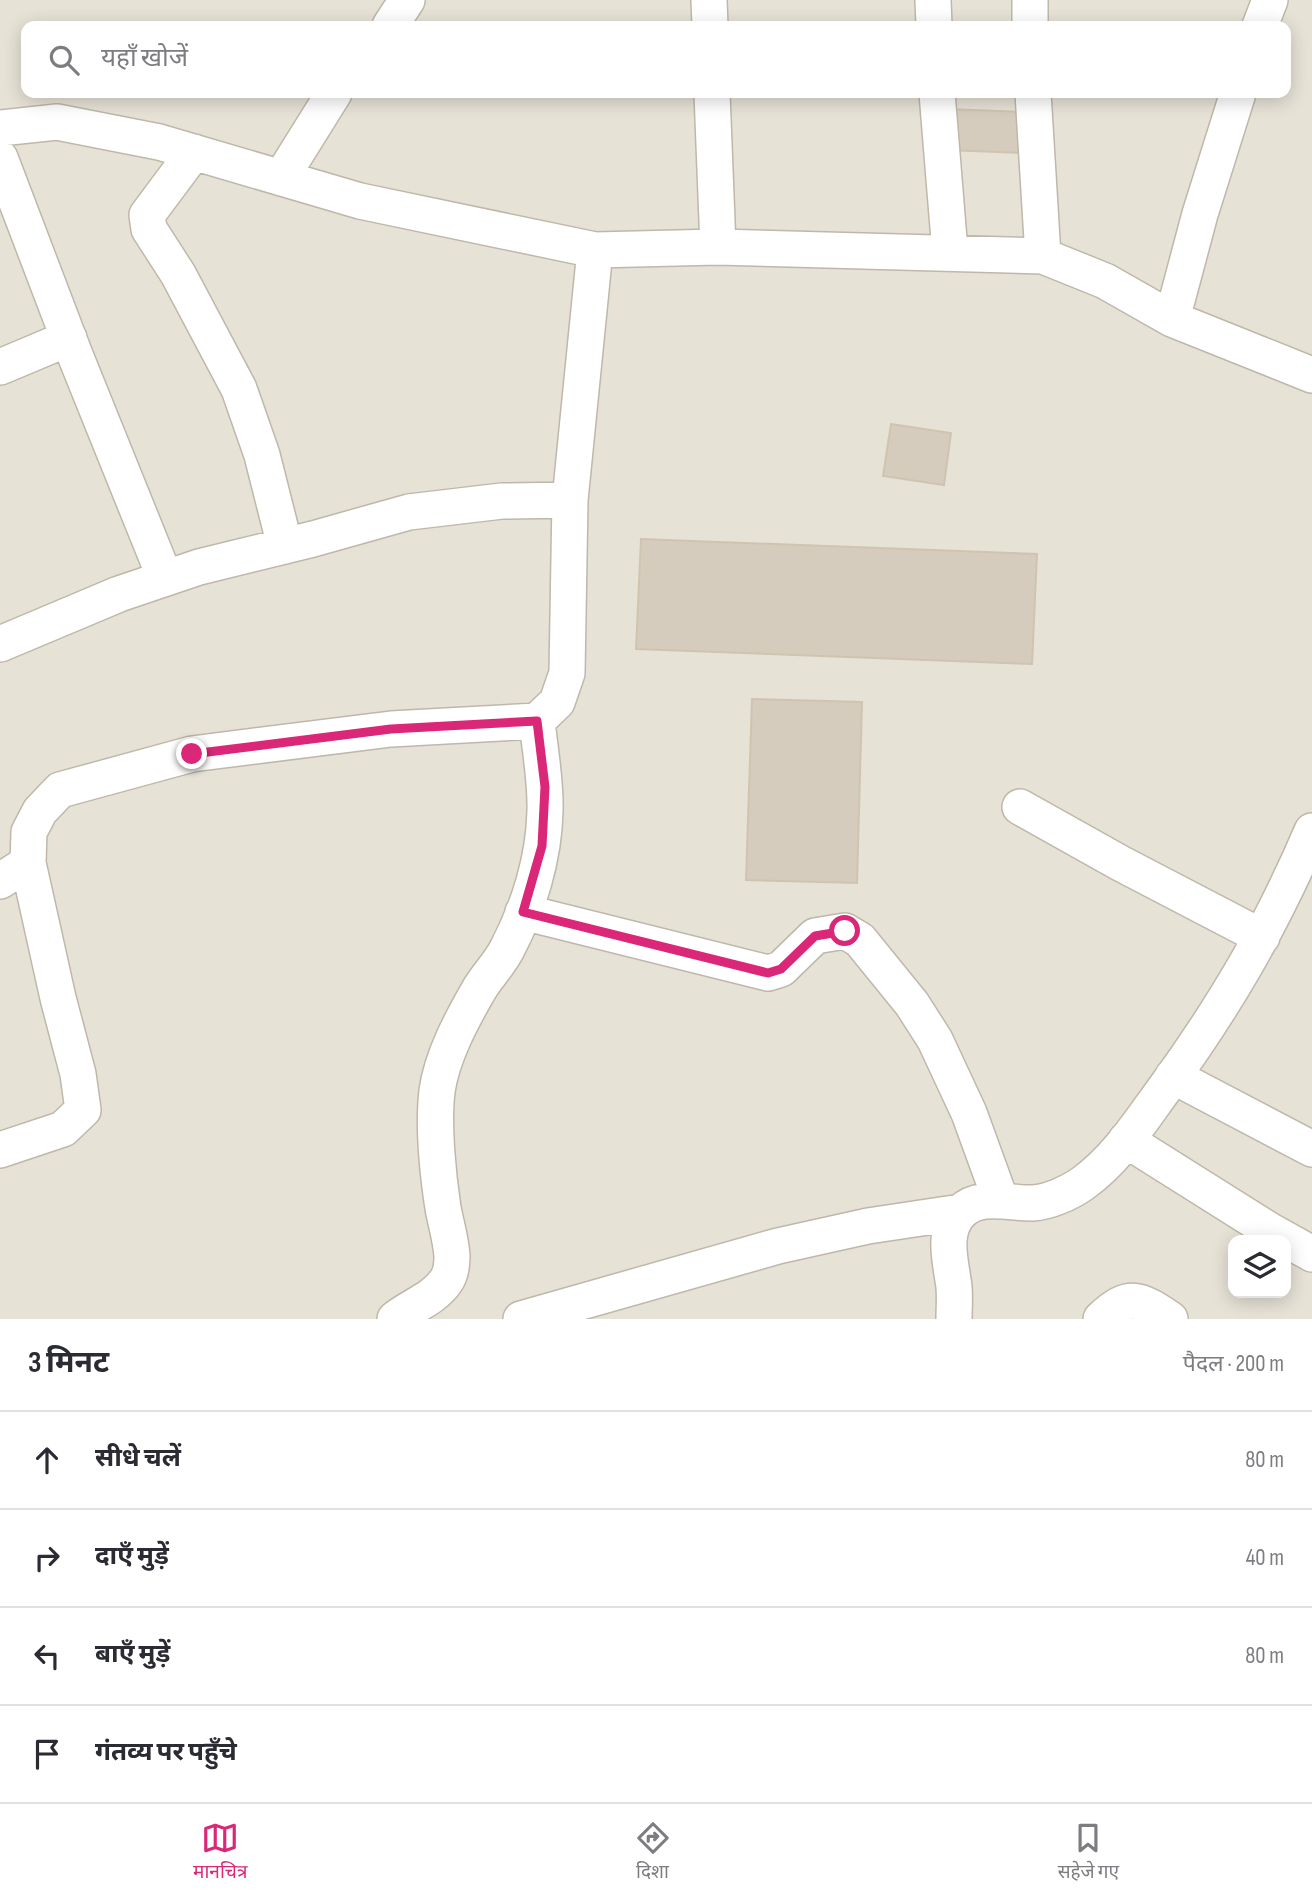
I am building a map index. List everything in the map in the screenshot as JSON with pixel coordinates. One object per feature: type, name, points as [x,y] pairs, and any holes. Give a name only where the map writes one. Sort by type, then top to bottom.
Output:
[{"type":"street","points":[[393,21],[407,0]]},
{"type":"street","points":[[709,0],[710,21]]},
{"type":"street","points":[[933,0],[934,21]]},
{"type":"street","points":[[1030,0],[1030,21]]},
{"type":"street","points":[[1262,21],[1270,0]]},
{"type":"street","points":[[281,178],[331,98]]},
{"type":"street","points":[[712,98],[718,247]]},
{"type":"street","points":[[937,98],[950,252]]},
{"type":"street","points":[[1033,98],[1042,256]]},
{"type":"street","points":[[1172,318],[1200,214],[1236,98]]},
{"type":"street","points":[[0,128],[57,122],[159,142],[360,201],[595,250],[718,247],[1042,256],[1105,281],[1172,318],[1312,375]]},
{"type":"street","points":[[194,152],[147,215],[149,229],[178,274],[239,389],[262,455],[285,546]]},
{"type":"street","points":[[0,158],[165,578]]},
{"type":"street","points":[[0,1150],[63,1129],[83,1110],[78,1074],[58,998],[14,872],[40,811],[60,790],[192,754],[391,729],[537,721],[557,702],[567,673],[570,500],[595,250]]},
{"type":"street","points":[[0,367],[69,338]]},
{"type":"street","points":[[0,644],[107,598],[199,567],[409,512],[502,500],[570,500]]},
{"type":"street","points":[[395,1319],[430,1297],[447,1281],[451,1270],[452,1254],[441,1194],[437,1149],[437,1092],[446,1058],[461,1026],[481,988],[506,951],[523,912],[542,846],[545,787],[537,721]]},
{"type":"street","points":[[1020,807],[1262,937]]},
{"type":"street","points":[[954,1319],[954,1290],[948,1253],[950,1230],[961,1212],[973,1203],[1035,1203],[1065,1194],[1082,1184],[1111,1159],[1205,1034],[1262,937],[1312,831]]},
{"type":"street","points":[[523,912],[768,973],[781,969],[815,936],[845,931],[860,940],[912,1004],[935,1040],[969,1113],[1001,1201]]},
{"type":"street","points":[[1173,1076],[1312,1149]]},
{"type":"street","points":[[1126,1140],[1312,1254]]},
{"type":"street","points":[[521,1319],[778,1246],[867,1226],[961,1212]]},
{"type":"street","points":[[1101,1319],[1118,1304],[1134,1301],[1151,1306],[1170,1319]]},
{"type":"shaded area","points":[[0,0],[1312,0],[1312,1319],[0,1319]]},
{"type":"building","points":[[947,109],[1026,112],[1024,153],[946,150]]},
{"type":"building","points":[[891,424],[951,433],[944,485],[883,476]]},
{"type":"building","points":[[641,539],[1037,554],[1032,664],[636,649]]},
{"type":"building","points":[[752,699],[862,702],[857,883],[746,880]]},
{"type":"route","points":[[192,754],[391,729],[537,721],[545,810],[542,846],[523,912],[768,973],[781,969],[815,936],[845,931]]}]
